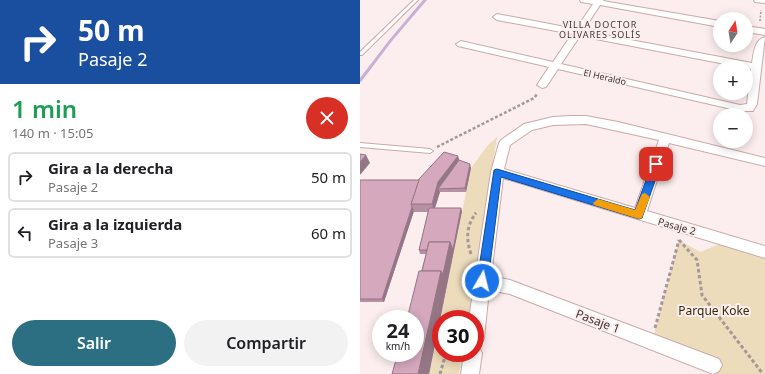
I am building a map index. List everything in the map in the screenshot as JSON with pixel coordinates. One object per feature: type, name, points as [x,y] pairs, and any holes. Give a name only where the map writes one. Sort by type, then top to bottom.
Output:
[{"type":"street","points":[[584,0],[599,1],[713,23]]},
{"type":"street","points":[[542,86],[599,1]]},
{"type":"street","points":[[497,17],[757,67],[759,47],[763,34],[753,31]]},
{"type":"street","name":"El Heraldo","points":[[461,44],[749,109],[752,104],[757,67]]},
{"type":"street","points":[[478,310],[497,172],[505,143],[528,127],[546,123],[586,120],[618,126],[765,162]]},
{"type":"street","points":[[639,215],[665,138]]},
{"type":"street","name":"Pasaje 2","points":[[497,172],[639,215],[680,234],[765,252]]},
{"type":"street","name":"Pasaje 1","points":[[482,281],[510,287],[713,365]]},
{"type":"street","points":[[470,374],[472,362]]},
{"type":"lane","points":[[360,54],[416,0]]},
{"type":"lane","points":[[360,145],[430,151]]},
{"type":"path","points":[[762,1],[763,34]]},
{"type":"path","points":[[430,151],[534,98],[542,86]]},
{"type":"path","points":[[652,342],[680,234]]},
{"type":"path","points":[[680,234],[697,260],[702,295],[764,374]]},
{"type":"path","points":[[440,374],[443,362]]},
{"type":"green space","points":[[497,137],[469,310],[442,310],[471,168],[488,145]]},
{"type":"green space","name":"Parque Koke","points":[[679,240],[700,252],[727,241],[765,252],[765,374],[711,374],[713,365],[652,342]]},
{"type":"green space","points":[[432,359],[432,362],[461,362],[459,374],[429,374]]},
{"type":"building","points":[[444,152],[458,156],[438,182],[432,204],[411,204],[419,179]]},
{"type":"building","points":[[360,154],[366,155],[360,162]]},
{"type":"building","points":[[459,160],[470,164],[465,188],[438,189]]},
{"type":"building","points":[[360,180],[419,180],[411,204],[412,207],[382,299],[360,299]]},
{"type":"building","points":[[429,208],[461,208],[453,250],[450,242],[429,242],[427,250],[419,250]]},
{"type":"building","points":[[429,242],[450,242],[443,274],[441,271],[422,271]]},
{"type":"building","points":[[419,271],[441,271],[424,347],[424,310],[409,310]]},
{"type":"building","points":[[395,362],[421,362],[418,374],[392,374]]},
{"type":"waterway","points":[[360,81],[391,40],[425,0]]},
{"type":"slow traffic","points":[[598,203],[639,215],[645,197]]},
{"type":"district","name":"VILLA DOCTOR OLIVARES SOLÍS","points":[[600,30]]},
{"type":"route","points":[[482,281],[497,172],[639,215],[656,164]]}]
